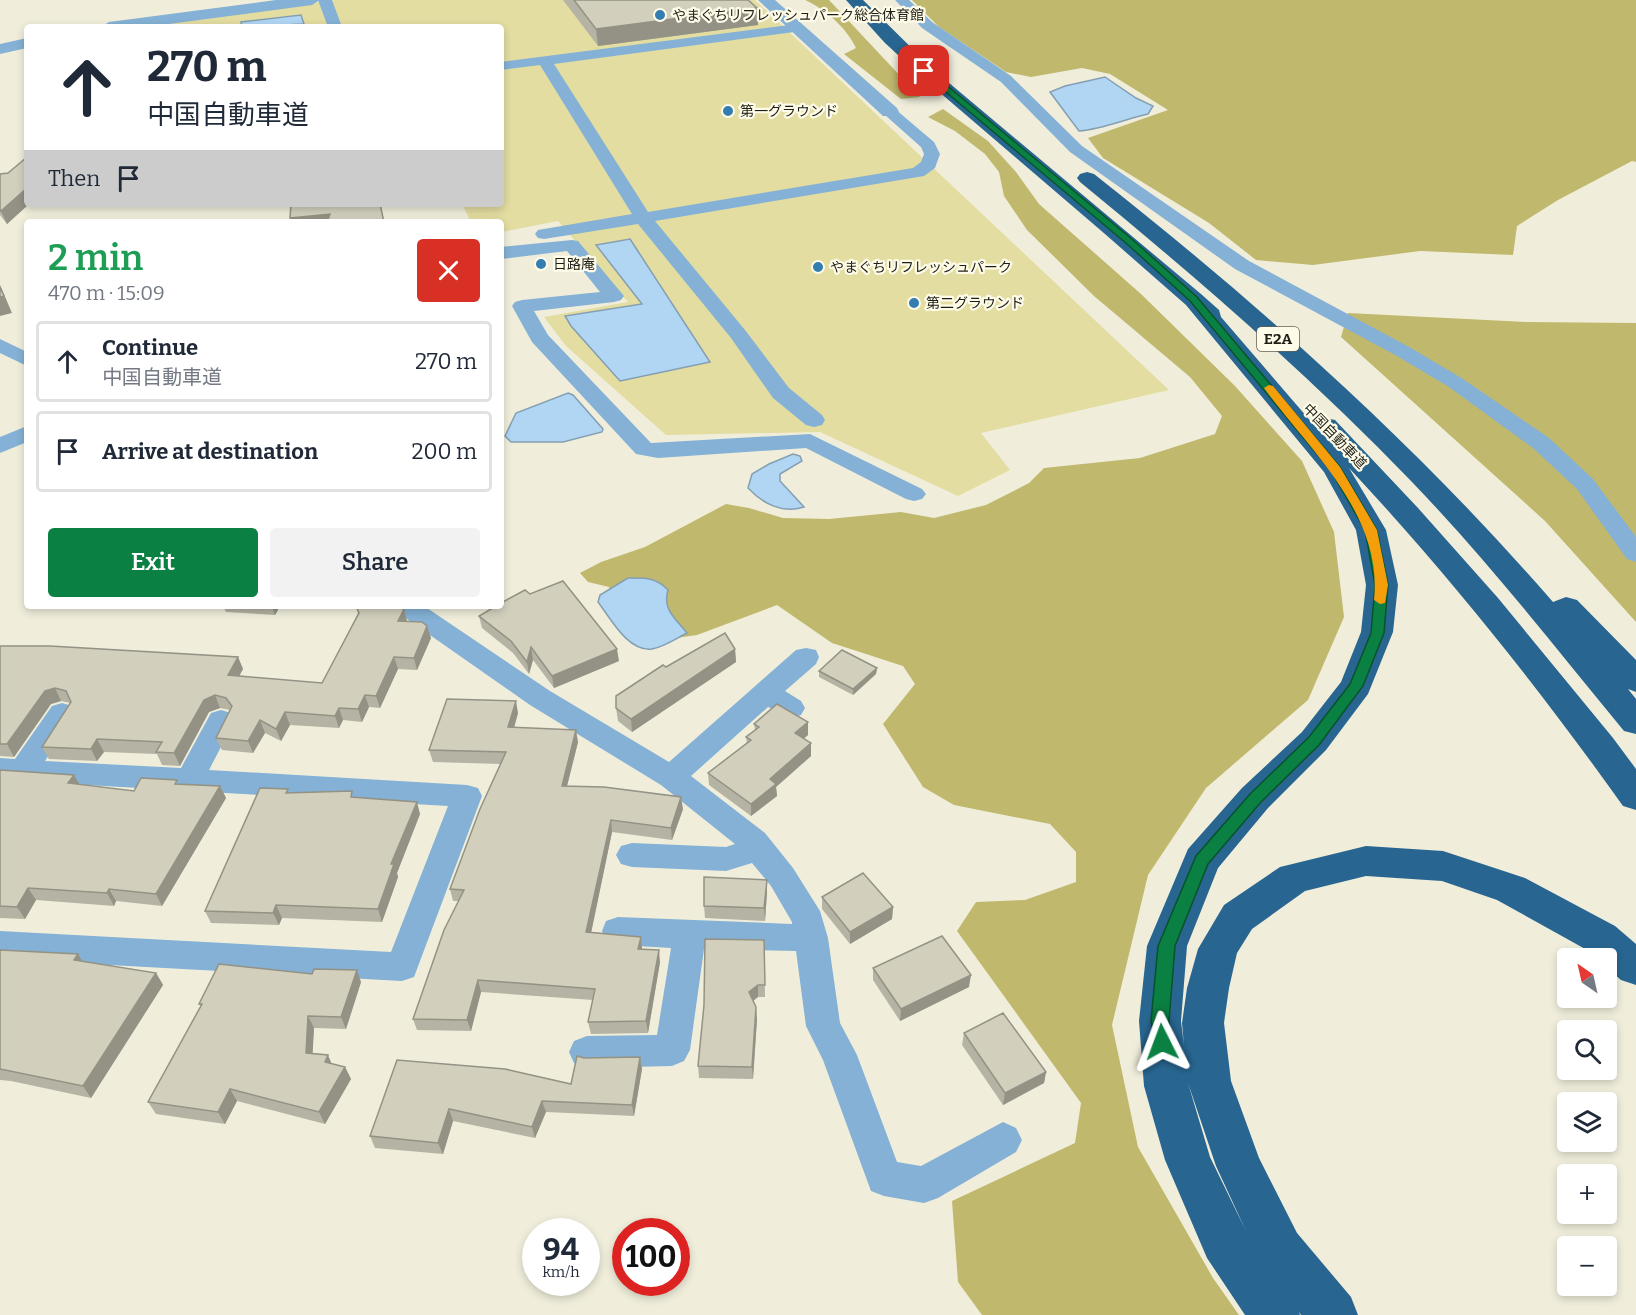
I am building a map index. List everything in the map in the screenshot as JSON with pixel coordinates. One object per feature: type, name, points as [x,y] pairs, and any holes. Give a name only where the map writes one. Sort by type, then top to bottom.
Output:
[{"type":"highway","name":"中国自動車道","points":[[854,0],[876,26],[924,71],[1130,242],[1302,401],[1411,516],[1598,744],[1636,796]]},
{"type":"highway","name":"中国自動車道","points":[[878,0],[900,24],[949,68],[1150,228],[1344,398],[1424,478],[1512,575],[1636,722]]},
{"type":"highway","points":[[1193,299],[1336,470],[1371,530],[1382,585],[1377,633],[1356,686],[1314,741],[1255,798],[1202,860],[1167,946],[1160,1021],[1166,1086],[1185,1150],[1224,1241],[1275,1315]]},
{"type":"highway","points":[[1344,398],[1439,481],[1636,680]]},
{"type":"highway","points":[[1333,1315],[1280,1250],[1239,1166],[1209,1081],[1203,1023],[1208,988],[1218,949],[1238,916],[1294,878],[1366,861],[1443,866],[1511,889],[1601,938],[1636,968]]},
{"type":"street","points":[[132,24],[312,0]]},
{"type":"street","points":[[325,0],[334,24]]},
{"type":"street","points":[[504,241],[918,172],[929,164],[932,154],[928,145],[766,0]]},
{"type":"street","points":[[902,0],[927,25],[1016,87],[1076,149],[1242,265],[1456,383],[1541,443],[1585,483],[1636,554]]},
{"type":"street","points":[[504,66],[797,28]]},
{"type":"street","points":[[0,48],[24,44]]},
{"type":"street","points":[[545,61],[643,218],[738,334],[782,393],[814,420]]},
{"type":"street","points":[[996,92],[1016,87]]},
{"type":"street","points":[[504,253],[572,245],[614,296],[522,306],[539,338],[644,449],[658,451],[810,441],[914,494]]},
{"type":"street","points":[[0,345],[24,358]]},
{"type":"street","points":[[0,447],[24,435]]},
{"type":"street","points":[[410,609],[540,698],[671,777],[759,848],[782,877],[808,920],[823,1026],[839,1055],[884,1178],[924,1185],[1003,1140]]},
{"type":"street","points":[[671,777],[806,657]]},
{"type":"street","points":[[766,693],[791,708]]},
{"type":"street","points":[[11,770],[62,713]]},
{"type":"street","points":[[189,780],[221,720]]},
{"type":"street","points":[[0,945],[402,967],[467,796],[11,770]]},
{"type":"street","points":[[632,855],[726,859],[759,848]]},
{"type":"street","points":[[618,931],[812,938]]},
{"type":"street","points":[[587,1052],[672,1050],[689,935]]},
{"type":"shaded area","name":"やまぐちリフレッシュパーク","points":[[336,0],[755,0],[1169,390],[981,433],[1010,470],[958,496],[820,432],[666,435],[566,346],[544,317],[628,302],[558,221],[504,231],[504,219],[470,219],[464,207],[504,207],[504,24],[167,24]]},
{"type":"shaded area","points":[[805,0],[829,0],[920,97],[901,99],[844,54],[856,48],[847,33],[820,8]]},
{"type":"shaded area","points":[[912,0],[1636,0],[1636,162],[1632,161],[1558,200],[1517,226],[1513,255],[1420,251],[1313,265],[1256,260],[1209,223],[1103,158],[1088,138],[1168,110],[1110,74],[1082,68],[1031,77],[1006,72],[939,27]]},
{"type":"shaded area","points":[[943,109],[988,141],[1016,172],[1039,204],[1141,294],[1235,386],[1302,461],[1334,532],[1344,617],[1308,700],[1206,788],[1148,875],[1112,1025],[1138,1147],[1213,1278],[1239,1315],[982,1315],[958,1282],[952,1201],[1075,1143],[1081,1103],[957,931],[976,902],[1025,900],[1076,882],[1076,852],[1050,824],[954,805],[923,787],[883,724],[915,684],[903,666],[832,643],[777,605],[697,635],[640,643],[614,611],[609,587],[588,582],[580,573],[601,562],[645,547],[726,504],[783,518],[829,519],[901,512],[934,518],[986,505],[1029,483],[1044,468],[1140,458],[1215,434],[1222,416],[1190,377],[1094,296],[1027,230],[1004,196],[999,172],[985,154],[955,131],[928,117]]},
{"type":"shaded area","points":[[1348,313],[1526,322],[1636,323],[1636,622],[1545,521],[1341,337]]},
{"type":"water","points":[[301,15],[304,24],[241,24],[241,22]]},
{"type":"water","points":[[1105,77],[1136,98],[1153,106],[1148,114],[1079,131],[1050,92],[1065,86]]},
{"type":"water","points":[[630,239],[710,362],[620,381],[571,326],[565,316],[642,304],[596,245]]},
{"type":"water","points":[[568,393],[573,395],[603,429],[602,432],[563,442],[511,442],[505,436],[516,413]]},
{"type":"water","points":[[793,454],[800,456],[802,461],[780,474],[780,481],[804,507],[788,509],[774,506],[760,499],[748,488],[752,474]]},
{"type":"water","points":[[628,578],[650,579],[664,586],[668,590],[668,608],[687,633],[652,649],[643,649],[628,640],[598,602],[600,595]]},
{"type":"building","points":[[574,0],[748,0],[757,8],[596,29]]},
{"type":"building","points":[[24,160],[24,191],[1,211],[0,174],[8,173]]},
{"type":"building","points":[[291,207],[381,207],[383,219],[328,219],[330,214],[290,218]]},
{"type":"building","points":[[563,581],[617,649],[552,676],[531,647],[527,662],[511,641],[479,616],[491,609],[504,609],[504,601],[525,590],[530,594]]},
{"type":"building","points":[[357,609],[404,609],[398,621],[422,622],[427,626],[414,658],[394,657],[376,696],[365,695],[358,709],[339,708],[335,716],[285,712],[276,729],[260,720],[248,741],[216,738],[232,706],[226,698],[215,695],[204,700],[174,753],[156,752],[162,742],[97,739],[91,749],[42,747],[71,702],[66,691],[55,688],[45,691],[7,744],[0,744],[0,646],[50,646],[238,657],[228,675],[322,683],[359,613]]},
{"type":"building","points":[[725,633],[735,649],[631,719],[616,708],[616,696],[663,665],[666,667]]},
{"type":"building","points":[[842,650],[877,668],[853,689],[819,671]]},
{"type":"building","points":[[447,699],[516,701],[508,727],[576,730],[562,786],[604,787],[681,797],[671,828],[611,820],[586,932],[641,937],[638,949],[659,950],[646,1021],[588,1022],[595,989],[478,980],[467,1020],[413,1019],[444,930],[464,890],[450,889],[480,809],[506,752],[429,750]]},
{"type":"building","points":[[777,704],[808,722],[795,733],[811,743],[770,779],[776,784],[751,804],[708,773],[751,740],[746,737],[759,727],[754,724]]},
{"type":"building","points":[[0,770],[74,775],[68,783],[134,791],[141,778],[177,780],[175,784],[220,786],[156,894],[109,889],[107,893],[28,888],[17,907],[0,906]]},
{"type":"building","points":[[260,788],[288,789],[286,793],[352,791],[351,797],[417,802],[391,864],[394,864],[378,909],[276,905],[273,913],[205,911]]},
{"type":"building","points":[[863,873],[893,907],[850,932],[822,897]]},
{"type":"building","points":[[704,877],[767,880],[764,908],[704,906]]},
{"type":"building","points":[[942,936],[971,975],[901,1009],[873,968]]},
{"type":"building","points":[[705,939],[764,940],[765,985],[758,985],[749,992],[756,1007],[752,1067],[698,1066],[704,1005]]},
{"type":"building","points":[[0,950],[78,954],[74,960],[156,973],[83,1086],[0,1069]]},
{"type":"building","points":[[219,964],[312,974],[314,969],[357,970],[341,1017],[308,1016],[306,1053],[328,1055],[325,1062],[345,1067],[319,1112],[230,1089],[218,1112],[148,1102],[202,1004],[199,1004]]},
{"type":"building","points":[[1003,1013],[1046,1072],[1005,1093],[964,1033]]},
{"type":"building","points":[[577,1056],[584,1058],[640,1057],[632,1105],[542,1101],[532,1127],[449,1109],[438,1143],[370,1136],[397,1060],[505,1069],[571,1084]]},
{"type":"slow traffic","points":[[1269,388],[1336,470],[1371,530],[1382,585],[1380,600]]},
{"type":"place","name":"やまぐちリフレッシュパーク総合体育館","points":[[660,15]]},
{"type":"place","name":"第一グラウンド","points":[[728,111]]},
{"type":"place","name":"日路庵","points":[[541,264]]},
{"type":"place","name":"やまぐちリフレッシュパーク","points":[[818,267]]},
{"type":"place","name":"第二グラウンド","points":[[914,303]]},
{"type":"route","points":[[924,71],[1130,242],[1193,299],[1336,470],[1371,530],[1382,585],[1377,633],[1356,686],[1314,741],[1255,798],[1202,860],[1167,946],[1160,1021],[1162,1042]]}]
